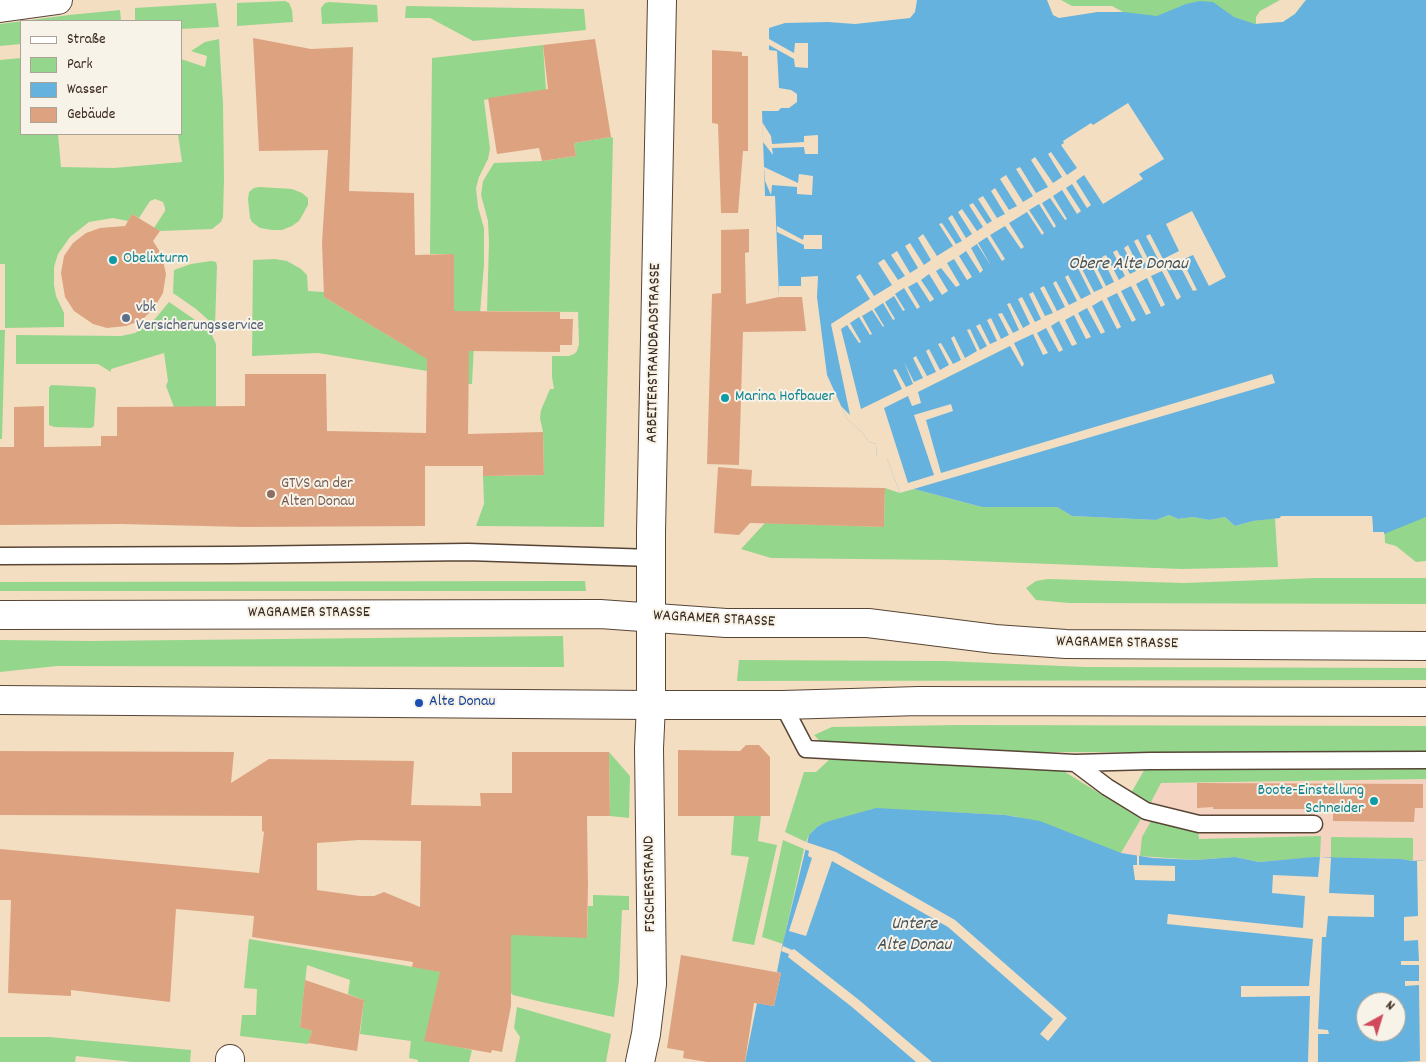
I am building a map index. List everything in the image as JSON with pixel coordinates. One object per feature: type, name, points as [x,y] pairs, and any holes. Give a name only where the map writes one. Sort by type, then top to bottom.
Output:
[{"type":"main road","points":[[0,8],[58,0]]},
{"type":"main road","name":"ARBEITERSTRANDBADSTRASSE","points":[[651,705],[662,0]]},
{"type":"main road","name":"WAGRAMER STRASSE","points":[[0,615],[600,614],[726,624],[868,624],[995,639],[1066,644],[1426,646]]},
{"type":"main road","points":[[0,700],[651,705],[783,705],[919,701],[1426,702]]},
{"type":"main road","name":"FISCHERSTRAND","points":[[640,1062],[646,1034],[652,984],[648,748],[651,705]]},
{"type":"lane","points":[[0,556],[468,552],[652,558]]},
{"type":"lane","points":[[783,705],[806,749],[1075,763],[1426,760]]},
{"type":"lane","points":[[1075,763],[1107,787],[1146,811],[1199,824],[1314,824]]},
{"type":"shaded area","points":[[1426,779],[1426,860],[1314,857],[1153,858],[1121,853],[1161,783]]},
{"type":"green space","points":[[1061,0],[1280,0],[1260,11],[1256,17],[1256,24],[1283,22],[1295,14],[1305,1],[1304,10],[1278,32],[1076,16],[1098,12],[1123,12],[1112,6],[1072,6]]},
{"type":"green space","points":[[285,1],[289,3],[292,10],[293,22],[237,26],[237,3]]},
{"type":"green space","points":[[216,3],[219,27],[182,29],[182,20],[135,20],[135,8]]},
{"type":"green space","points":[[325,3],[377,5],[378,22],[322,24],[321,8]]},
{"type":"green space","points":[[406,6],[584,9],[586,30],[473,41],[430,18],[405,18]]},
{"type":"green space","points":[[120,10],[121,20],[31,20],[69,15]]},
{"type":"green space","points":[[20,21],[20,44],[0,46],[0,24]]},
{"type":"green space","points":[[219,39],[223,104],[224,179],[223,217],[221,222],[212,229],[160,231],[154,228],[165,208],[163,202],[155,199],[150,201],[139,218],[132,214],[128,221],[113,218],[89,222],[70,237],[58,254],[54,267],[54,285],[56,296],[64,313],[64,327],[5,328],[5,264],[0,264],[0,60],[20,58],[20,135],[58,135],[61,167],[114,168],[182,162],[178,135],[182,135],[182,59],[205,67],[207,56],[191,51],[205,42]]},
{"type":"green space","points":[[543,45],[546,90],[484,100],[490,149],[476,188],[478,207],[484,228],[484,264],[479,326],[474,343],[472,384],[468,384],[454,317],[454,254],[430,254],[432,58]]},
{"type":"green space","points":[[613,138],[604,527],[476,526],[484,504],[483,476],[544,475],[543,432],[540,418],[541,410],[550,389],[554,389],[552,356],[569,356],[574,354],[579,344],[578,312],[487,311],[489,242],[488,221],[481,195],[483,181],[494,163],[542,161],[576,156],[574,143]]},
{"type":"green space","points":[[254,188],[292,189],[308,198],[308,205],[299,221],[282,230],[260,228],[252,222],[248,199],[249,192]]},
{"type":"green space","points":[[275,259],[287,261],[301,269],[307,275],[308,291],[324,292],[324,297],[414,351],[429,281],[427,371],[318,353],[252,356],[253,260]]},
{"type":"green space","points":[[216,262],[217,266],[215,326],[196,309],[173,293],[174,270],[191,264]]},
{"type":"green space","points":[[169,302],[201,324],[212,335],[216,344],[216,435],[174,407],[166,386],[168,381],[164,353],[111,369],[111,372],[98,364],[16,364],[16,335],[121,336],[135,333],[155,319]]},
{"type":"green space","points":[[0,330],[5,330],[2,439],[0,439]]},
{"type":"green space","points":[[51,385],[94,387],[96,389],[94,426],[91,428],[54,427],[49,425],[49,388]]},
{"type":"green space","points":[[885,488],[900,493],[914,489],[982,507],[1057,507],[1072,516],[1156,520],[1169,515],[1178,519],[1193,517],[1209,520],[1225,517],[1235,526],[1275,518],[1278,567],[1182,569],[946,560],[771,558],[741,549],[765,523],[884,527]]},
{"type":"green space","points":[[1426,495],[1426,561],[1416,562],[1396,546],[1385,543],[1384,518]]},
{"type":"green space","points":[[1316,578],[1426,578],[1426,604],[1069,603],[1036,600],[1026,588],[1036,581],[1048,579],[1184,583]]},
{"type":"green space","points":[[585,581],[586,591],[0,591],[0,582]]},
{"type":"green space","points":[[563,636],[564,667],[57,666],[0,672],[0,640],[91,641]]},
{"type":"green space","points":[[739,660],[945,661],[1085,667],[1426,668],[1426,680],[737,681]]},
{"type":"green space","points":[[959,725],[1426,726],[1426,753],[1037,752],[938,749],[821,742],[814,735],[832,727]]},
{"type":"green space","points":[[609,752],[630,776],[629,818],[610,816]]},
{"type":"green space","points":[[830,759],[1057,767],[1141,819],[1121,853],[1120,864],[1018,817],[1005,815],[945,812],[817,827],[809,835],[806,842],[785,832],[804,772],[816,772]]},
{"type":"green space","points":[[1146,767],[1426,767],[1426,779],[1161,783],[1150,804],[1131,793]]},
{"type":"green space","points":[[734,816],[761,816],[758,841],[777,845],[754,945],[732,941],[749,857],[731,855]]},
{"type":"green space","points":[[1151,821],[1198,830],[1199,839],[1321,836],[1320,857],[1259,862],[1235,857],[1196,860],[1140,856],[1142,837]]},
{"type":"green space","points":[[1331,837],[1413,838],[1413,861],[1401,859],[1331,858]]},
{"type":"green space","points":[[783,840],[804,849],[783,944],[762,937]]},
{"type":"green space","points":[[511,887],[587,938],[588,906],[593,906],[593,895],[629,896],[629,910],[622,910],[619,980],[614,1017],[513,995],[509,991]]},
{"type":"green space","points":[[249,939],[466,976],[454,1046],[472,1050],[469,1062],[418,1062],[418,1060],[409,1058],[411,1041],[360,1034],[364,1000],[348,994],[350,980],[307,965],[300,1026],[312,1031],[308,1044],[240,1036],[242,1015],[256,1015],[257,989],[244,988]]},
{"type":"green space","points":[[517,1007],[611,1034],[606,1062],[515,1062],[520,1037],[514,1028]]},
{"type":"green space","points":[[0,1037],[49,1037],[191,1050],[190,1062],[132,1062],[76,1056],[75,1062],[0,1062]]},
{"type":"water","name":"Obere Alte Donau","points":[[917,0],[1047,0],[1053,15],[1059,18],[1098,12],[1124,12],[1157,16],[1186,4],[1200,1],[1213,2],[1234,17],[1255,24],[1283,22],[1295,14],[1306,0],[1426,0],[1426,517],[1384,534],[1384,532],[1373,532],[1372,516],[1281,516],[1280,518],[1253,521],[1235,526],[1225,517],[1209,520],[1193,517],[1178,519],[1169,515],[1156,520],[1072,516],[1057,507],[982,507],[914,489],[900,493],[887,458],[877,458],[876,444],[869,442],[862,432],[847,419],[827,375],[817,297],[779,297],[775,196],[765,196],[762,111],[778,111],[781,108],[789,108],[797,102],[797,94],[791,90],[779,88],[777,51],[769,50],[769,28],[785,23],[828,22],[855,24],[910,18],[915,12]]},
{"type":"water","name":"Untere Alte Donau","points":[[876,808],[1005,815],[1040,821],[1121,853],[1153,858],[1196,860],[1235,857],[1259,862],[1314,857],[1426,860],[1426,1062],[745,1062],[757,1003],[774,1006],[781,973],[777,972],[781,951],[809,835],[826,822]]},
{"type":"pier","points":[[769,39],[794,53],[795,43],[808,43],[808,68],[795,67],[794,59],[769,45]]},
{"type":"pier","points":[[1128,103],[1164,159],[1139,174],[1143,179],[1103,204],[1084,175],[1076,181],[1091,205],[1087,208],[1072,184],[1066,188],[1081,211],[1077,214],[1062,190],[1053,196],[1067,219],[1065,220],[1050,198],[1042,203],[1056,226],[1054,228],[1039,204],[1029,210],[1044,233],[1042,235],[1027,212],[1009,223],[1024,247],[1021,249],[1005,226],[990,235],[1005,259],[1002,261],[987,237],[978,243],[991,266],[977,244],[971,248],[983,270],[980,273],[966,251],[959,256],[972,277],[967,280],[954,259],[947,263],[960,285],[956,287],[941,268],[936,271],[948,291],[942,295],[929,274],[921,280],[934,299],[930,302],[917,282],[908,287],[920,307],[917,309],[904,288],[895,294],[905,310],[903,311],[894,296],[885,302],[895,319],[893,320],[883,303],[874,309],[883,327],[872,310],[862,316],[872,334],[870,335],[859,317],[850,323],[861,342],[859,343],[847,325],[841,329],[861,409],[902,389],[893,370],[896,369],[906,387],[913,384],[904,362],[914,382],[923,378],[913,358],[916,356],[927,376],[936,372],[926,351],[929,349],[940,370],[949,365],[938,344],[941,343],[953,364],[961,360],[951,338],[954,336],[965,358],[977,351],[967,330],[970,329],[980,350],[987,346],[976,326],[980,324],[990,344],[997,341],[987,320],[991,318],[1001,339],[1009,335],[998,314],[1002,313],[1013,333],[1019,330],[1007,304],[1010,303],[1023,328],[1030,324],[1018,299],[1022,297],[1035,322],[1041,319],[1029,294],[1033,292],[1045,316],[1053,313],[1040,288],[1044,286],[1057,311],[1065,307],[1053,283],[1056,281],[1069,305],[1077,301],[1065,277],[1068,275],[1081,299],[1091,294],[1079,270],[1082,269],[1094,292],[1103,288],[1091,264],[1094,262],[1106,286],[1114,282],[1102,257],[1106,255],[1119,280],[1125,276],[1113,252],[1117,250],[1130,274],[1136,271],[1124,248],[1128,245],[1140,270],[1147,267],[1134,241],[1138,239],[1151,265],[1159,261],[1146,236],[1150,234],[1163,259],[1179,251],[1166,224],[1192,211],[1226,277],[1209,286],[1193,255],[1182,260],[1197,290],[1193,291],[1178,262],[1166,268],[1181,297],[1177,300],[1162,271],[1151,276],[1165,305],[1161,307],[1147,278],[1136,284],[1151,313],[1146,315],[1131,286],[1121,291],[1136,320],[1132,322],[1117,293],[1107,298],[1121,327],[1117,329],[1102,300],[1092,306],[1105,332],[1101,334],[1087,308],[1078,313],[1091,337],[1086,339],[1074,315],[1065,320],[1077,344],[1072,346],[1059,321],[1051,326],[1063,350],[1059,352],[1046,328],[1037,333],[1048,353],[1043,355],[1033,334],[1014,343],[1024,364],[1022,367],[1010,346],[918,392],[921,403],[912,406],[908,396],[884,408],[908,483],[934,475],[914,415],[951,404],[953,411],[926,420],[941,473],[1272,374],[1275,383],[900,493],[887,458],[877,458],[876,444],[869,442],[862,432],[847,419],[841,406],[850,415],[831,324],[870,299],[856,277],[860,274],[874,296],[892,285],[878,263],[884,259],[898,280],[905,276],[891,255],[897,251],[910,273],[918,268],[905,246],[910,243],[924,265],[931,260],[918,238],[923,234],[937,256],[953,246],[939,224],[942,223],[956,244],[962,241],[948,218],[952,215],[966,238],[972,234],[958,212],[962,209],[977,231],[983,227],[969,205],[973,203],[987,224],[992,221],[978,199],[983,196],[997,218],[1005,214],[991,191],[995,188],[1009,210],[1017,206],[1000,179],[1006,175],[1023,202],[1033,196],[1016,169],[1020,167],[1036,193],[1048,187],[1031,160],[1035,157],[1053,183],[1062,177],[1048,154],[1051,152],[1067,175],[1077,168],[1061,145],[1064,143],[1063,141]]},
{"type":"pier","points":[[762,122],[771,136],[772,144],[804,142],[804,136],[818,135],[818,154],[805,154],[804,147],[772,148],[773,155],[763,142]]},
{"type":"pier","points":[[764,167],[798,183],[799,174],[813,176],[812,195],[797,194],[797,187],[772,185],[771,195],[765,181]]},
{"type":"pier","points":[[777,226],[803,240],[804,235],[822,235],[822,249],[804,249],[804,245],[777,232]]},
{"type":"pier","points":[[818,276],[817,297],[779,297],[779,286],[801,286],[801,277]]},
{"type":"pier","points":[[1281,516],[1372,516],[1373,535],[1370,533],[1370,519],[1280,520]]},
{"type":"pier","points":[[806,842],[836,852],[955,920],[1067,1018],[1048,1041],[1040,1034],[1053,1019],[948,927],[832,861],[806,936],[789,931],[812,858],[808,856],[809,851],[804,849]]},
{"type":"pier","points":[[1137,855],[1139,856],[1139,865],[1175,866],[1175,881],[1135,880],[1133,865],[1137,865]]},
{"type":"pier","points":[[1320,857],[1331,858],[1329,893],[1374,895],[1374,917],[1328,916],[1326,937],[1322,937],[1318,1029],[1328,1030],[1329,1034],[1318,1034],[1318,1062],[1308,1062],[1310,996],[1241,997],[1241,986],[1309,986],[1313,939],[1167,924],[1168,914],[1303,928],[1305,896],[1272,893],[1273,875],[1318,877]]},
{"type":"pier","points":[[1426,860],[1426,1062],[1402,1062],[1420,1061],[1419,985],[1405,986],[1405,981],[1419,981],[1419,965],[1401,965],[1401,961],[1419,961],[1418,940],[1404,941],[1404,917],[1418,916],[1417,861]]},
{"type":"pier","points":[[783,946],[794,949],[859,1000],[932,1062],[916,1062],[852,1007],[788,957],[789,954],[781,951]]},
{"type":"building","points":[[253,38],[311,49],[353,47],[349,191],[414,193],[415,255],[454,254],[454,311],[560,312],[560,319],[573,319],[572,345],[560,345],[560,352],[469,351],[468,434],[543,432],[544,475],[483,476],[483,466],[425,466],[425,526],[0,525],[0,447],[14,447],[14,407],[44,406],[44,447],[101,446],[101,436],[117,436],[117,407],[245,406],[245,374],[326,374],[327,431],[426,433],[427,359],[324,297],[322,242],[328,150],[259,151]]},
{"type":"building","points":[[595,39],[611,137],[574,143],[576,156],[542,161],[539,148],[497,154],[488,98],[548,89],[543,45]]},
{"type":"building","points":[[712,50],[742,52],[742,56],[748,56],[748,151],[743,151],[738,213],[721,213],[718,124],[712,123]]},
{"type":"building","name":"Obelixturm","points":[[132,214],[160,231],[153,241],[162,255],[166,274],[163,293],[154,308],[142,320],[126,326],[107,328],[93,324],[74,311],[65,297],[61,273],[64,256],[73,243],[86,233],[100,228],[125,226]]},
{"type":"building","name":"Marina Hofbauer","points":[[749,229],[749,252],[745,253],[746,304],[779,297],[802,297],[806,331],[743,332],[739,465],[707,464],[712,294],[721,293],[721,230]]},
{"type":"building","points":[[718,467],[752,470],[751,486],[885,488],[884,527],[750,523],[739,535],[714,533]]},
{"type":"building","points":[[746,745],[759,745],[770,757],[770,816],[678,816],[678,750],[740,751]]},
{"type":"building","points":[[0,751],[234,752],[231,783],[269,759],[414,761],[411,805],[481,806],[480,793],[512,793],[512,752],[609,752],[610,816],[587,816],[587,938],[511,935],[511,1006],[502,1052],[492,1050],[491,1053],[424,1041],[440,972],[412,967],[413,962],[252,937],[254,916],[176,909],[170,1002],[71,990],[71,996],[8,993],[11,900],[0,900],[0,849],[259,873],[264,832],[262,831],[262,816],[0,815]],"holes":[[[359,840],[421,841],[420,907],[384,892],[374,896],[360,896],[317,890],[317,843]]]},
{"type":"building","points":[[1197,783],[1423,784],[1423,808],[1415,808],[1414,822],[1333,821],[1333,809],[1197,808]]},
{"type":"building","points":[[681,955],[781,973],[774,1006],[754,1003],[745,1062],[707,1062],[683,1058],[684,1051],[667,1048]]},
{"type":"building","points":[[305,980],[364,1000],[357,1051],[308,1043],[312,1031],[300,1027]]},
{"type":"place","name":"Obelixturm","points":[[113,260]]},
{"type":"place","name":"vbk Versicherungsservice","points":[[126,318]]},
{"type":"place","name":"Marina Hofbauer","points":[[725,398]]},
{"type":"place","name":"GTVS an der Alten Donau","points":[[271,494]]},
{"type":"place","name":"Alte Donau","points":[[419,703]]},
{"type":"place","name":"Boote-Einstellung Schneider","points":[[1374,801]]}]
